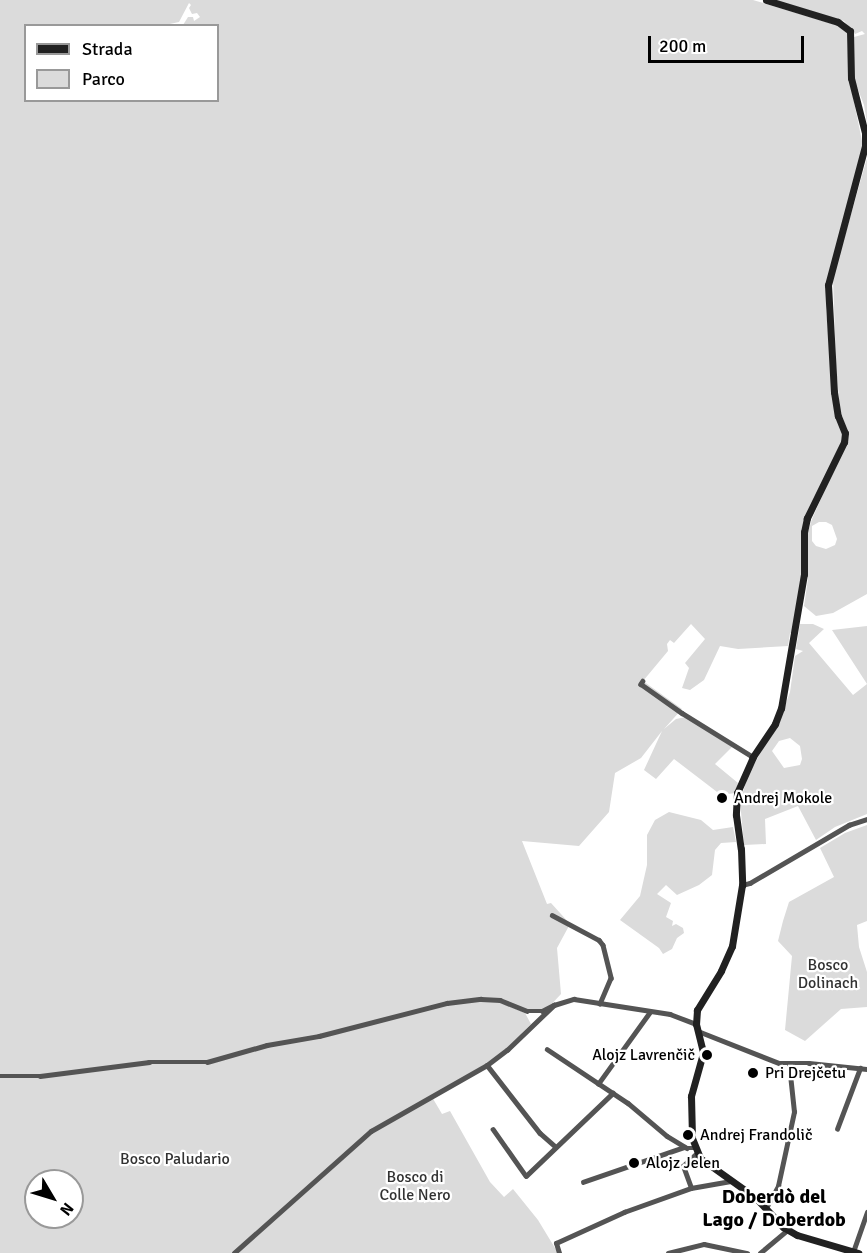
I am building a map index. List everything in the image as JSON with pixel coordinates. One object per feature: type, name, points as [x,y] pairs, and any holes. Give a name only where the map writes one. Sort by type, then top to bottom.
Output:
[{"type":"street","points":[[691,1188],[683,1166],[695,1151],[691,1096],[703,1053],[697,1027],[699,1005],[721,971],[732,946],[742,885],[737,792],[753,757],[777,718],[804,574],[804,532],[807,518],[845,437],[836,405],[828,285],[862,158],[865,133],[851,78],[850,31],[838,22],[766,0]]},
{"type":"street","points":[[642,682],[682,713],[753,757]]},
{"type":"street","points":[[742,885],[750,883],[849,825],[867,819]]},
{"type":"street","points":[[552,915],[603,945],[611,978],[600,1004]]},
{"type":"street","points":[[0,1076],[40,1076],[149,1062],[207,1062],[267,1045],[319,1036],[447,1003],[481,999],[500,1000],[527,1011],[542,1011],[574,999],[670,1014],[770,1060],[789,1065],[809,1063],[867,1069]]},
{"type":"street","points":[[234,1253],[371,1131],[487,1065],[507,1050],[554,1005]]},
{"type":"street","points":[[527,1011],[535,1022]]},
{"type":"street","points":[[598,1084],[650,1012]]},
{"type":"street","points":[[546,1049],[613,1093],[684,1147],[695,1151],[727,1179],[766,1208],[787,1230],[856,1253],[867,1212]]},
{"type":"street","points":[[487,1065],[540,1133],[556,1147]]},
{"type":"street","points":[[766,1208],[778,1186],[794,1112],[789,1065]]},
{"type":"street","points":[[837,1129],[860,1068]]},
{"type":"street","points":[[493,1129],[525,1176],[613,1093]]},
{"type":"street","points":[[583,1182],[684,1147]]},
{"type":"street","points":[[559,1253],[556,1243],[624,1212],[691,1188],[727,1179]]},
{"type":"street","points":[[760,1253],[787,1230]]},
{"type":"street","points":[[668,1253],[705,1244],[747,1253]]},
{"type":"green space","points":[[0,0],[753,0],[836,25],[847,33],[849,77],[864,151],[831,270],[826,310],[834,392],[845,433],[807,518],[804,574],[794,633],[790,633],[788,646],[738,649],[720,646],[704,680],[690,690],[682,688],[689,668],[685,663],[705,639],[691,624],[674,643],[670,640],[667,644],[668,651],[643,681],[682,709],[664,729],[676,719],[686,717],[732,747],[715,764],[738,783],[735,793],[721,795],[674,759],[656,779],[644,770],[662,731],[641,758],[615,773],[609,812],[579,846],[522,841],[547,904],[551,903],[570,924],[557,948],[561,994],[547,1009],[527,1011],[494,1000],[525,1013],[531,1024],[501,1054],[432,1097],[442,1114],[450,1111],[490,1182],[504,1197],[513,1189],[538,1220],[558,1253],[0,1253]]},
{"type":"green space","points":[[775,0],[867,0],[867,123],[864,105],[850,69],[854,37],[865,34],[862,31],[855,34],[844,21]]},
{"type":"green space","points":[[867,158],[867,594],[833,613],[816,616],[804,606],[808,579],[807,535],[847,440],[847,430],[840,410],[836,365],[833,278]],"holes":[[[819,522],[832,525],[837,539],[835,545],[826,549],[816,546],[812,541],[812,526]]]},
{"type":"green space","points":[[800,624],[813,624],[824,629],[809,643],[853,695],[867,684],[867,814],[835,827],[816,840],[798,806],[765,819],[766,844],[744,845],[740,801],[749,773],[780,719],[790,692],[795,656],[803,651],[796,649]],"holes":[[[790,738],[800,746],[802,759],[800,765],[784,768],[772,751],[779,741]]]},
{"type":"green space","points":[[867,626],[867,684],[832,630]]},
{"type":"green space","points":[[669,812],[701,820],[713,830],[733,827],[736,842],[721,843],[715,850],[712,875],[699,885],[677,895],[666,885],[657,894],[671,903],[666,917],[673,921],[672,926],[676,924],[683,928],[684,933],[677,938],[672,949],[663,954],[659,948],[620,920],[640,896],[647,865],[647,835],[655,820]]},
{"type":"green space","name":"Bosco Dolinach","points":[[867,825],[867,921],[857,925],[859,947],[867,972],[867,1007],[841,1009],[805,1041],[785,1030],[792,956],[778,941],[783,921],[789,902],[834,877],[820,848],[845,833]]},
{"type":"place","name":"Andrej Mokole","points":[[722,798]]},
{"type":"place","name":"Alojz Lavrenčič","points":[[707,1055]]},
{"type":"place","name":"Pri Drejčetu","points":[[753,1073]]},
{"type":"place","name":"Andrej Frandolič","points":[[688,1135]]},
{"type":"place","name":"Alojz Jelen","points":[[634,1163]]},
{"type":"district","name":"Doberdò del Lago / Doberdob","points":[[774,1208]]},
{"type":"park label","name":"Bosco Paludario","points":[[175,1159]]},
{"type":"park label","name":"Bosco di Colle Nero","points":[[415,1186]]}]
